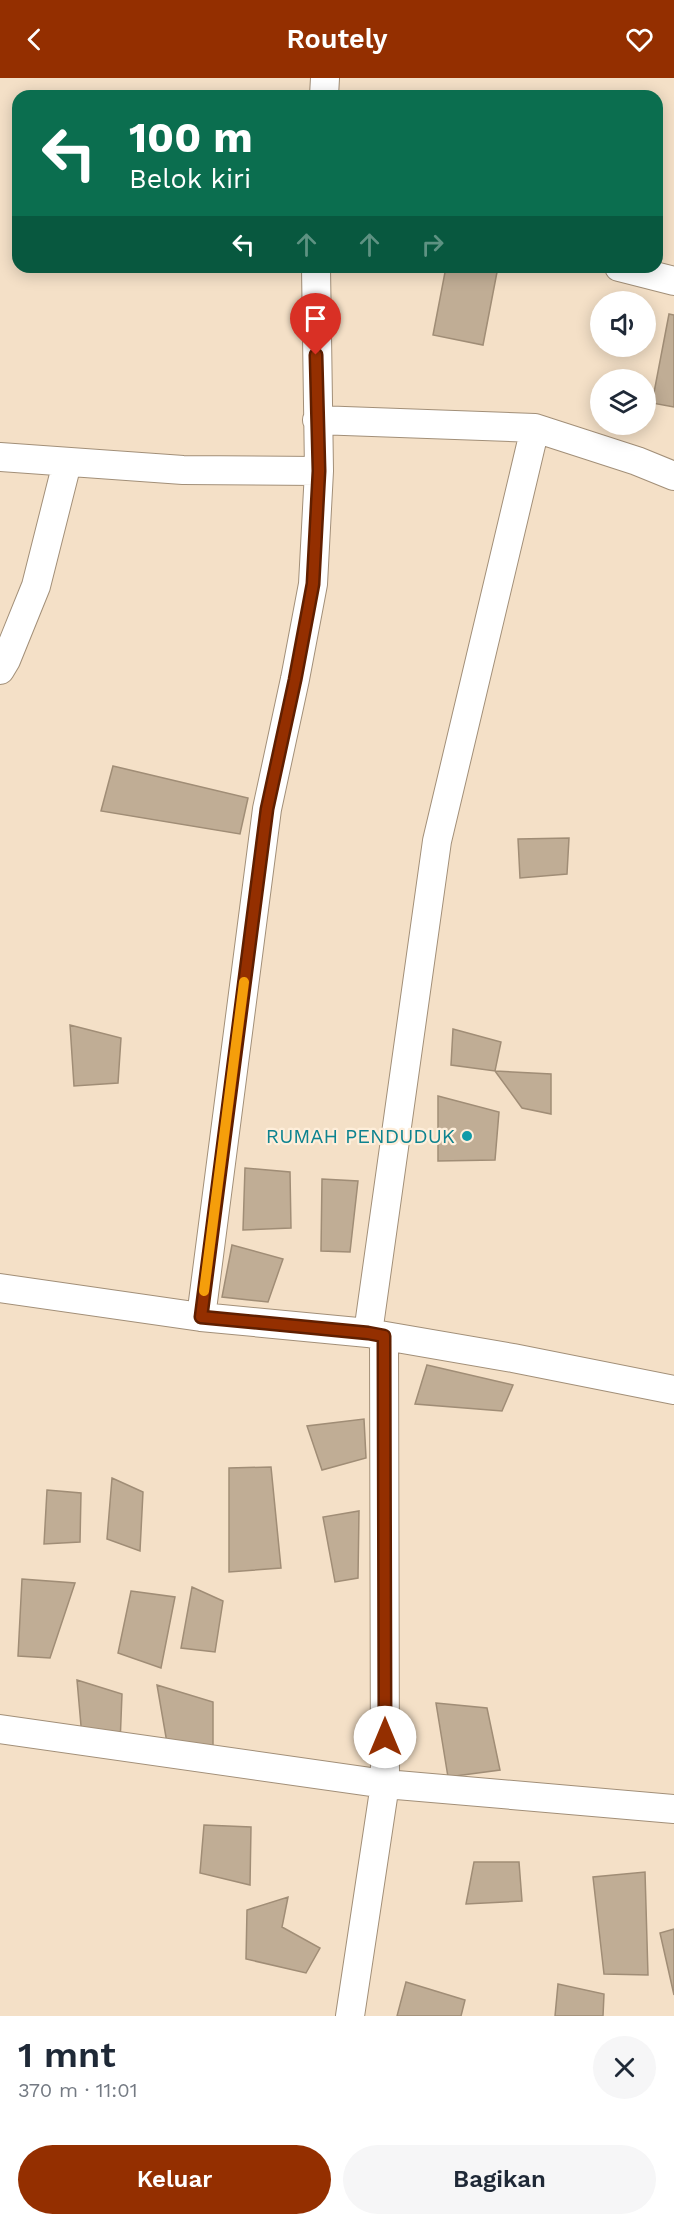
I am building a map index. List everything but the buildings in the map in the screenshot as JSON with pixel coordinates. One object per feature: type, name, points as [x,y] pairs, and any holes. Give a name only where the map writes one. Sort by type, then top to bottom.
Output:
[{"type":"street","points":[[201,1317],[267,809],[313,584],[319,471],[316,273]]},
{"type":"street","points":[[643,273],[674,281]]},
{"type":"street","points":[[317,420],[535,428],[638,461],[674,476]]},
{"type":"street","points":[[350,2016],[385,1784],[376,1335],[437,841],[535,428]]},
{"type":"street","points":[[0,457],[183,471],[319,471]]},
{"type":"street","points":[[0,670],[36,586],[67,463]]},
{"type":"street","points":[[0,1288],[201,1317],[376,1335],[513,1358],[674,1390]]},
{"type":"street","points":[[0,1729],[385,1784],[674,1809]]},
{"type":"slow traffic","points":[[204,1291],[244,982]]},
{"type":"place","name":"RUMAH PENDUDUK","points":[[467,1136]]},
{"type":"route","points":[[316,355],[319,471],[313,584],[267,809],[201,1317],[384,1336],[385,1737]]}]
